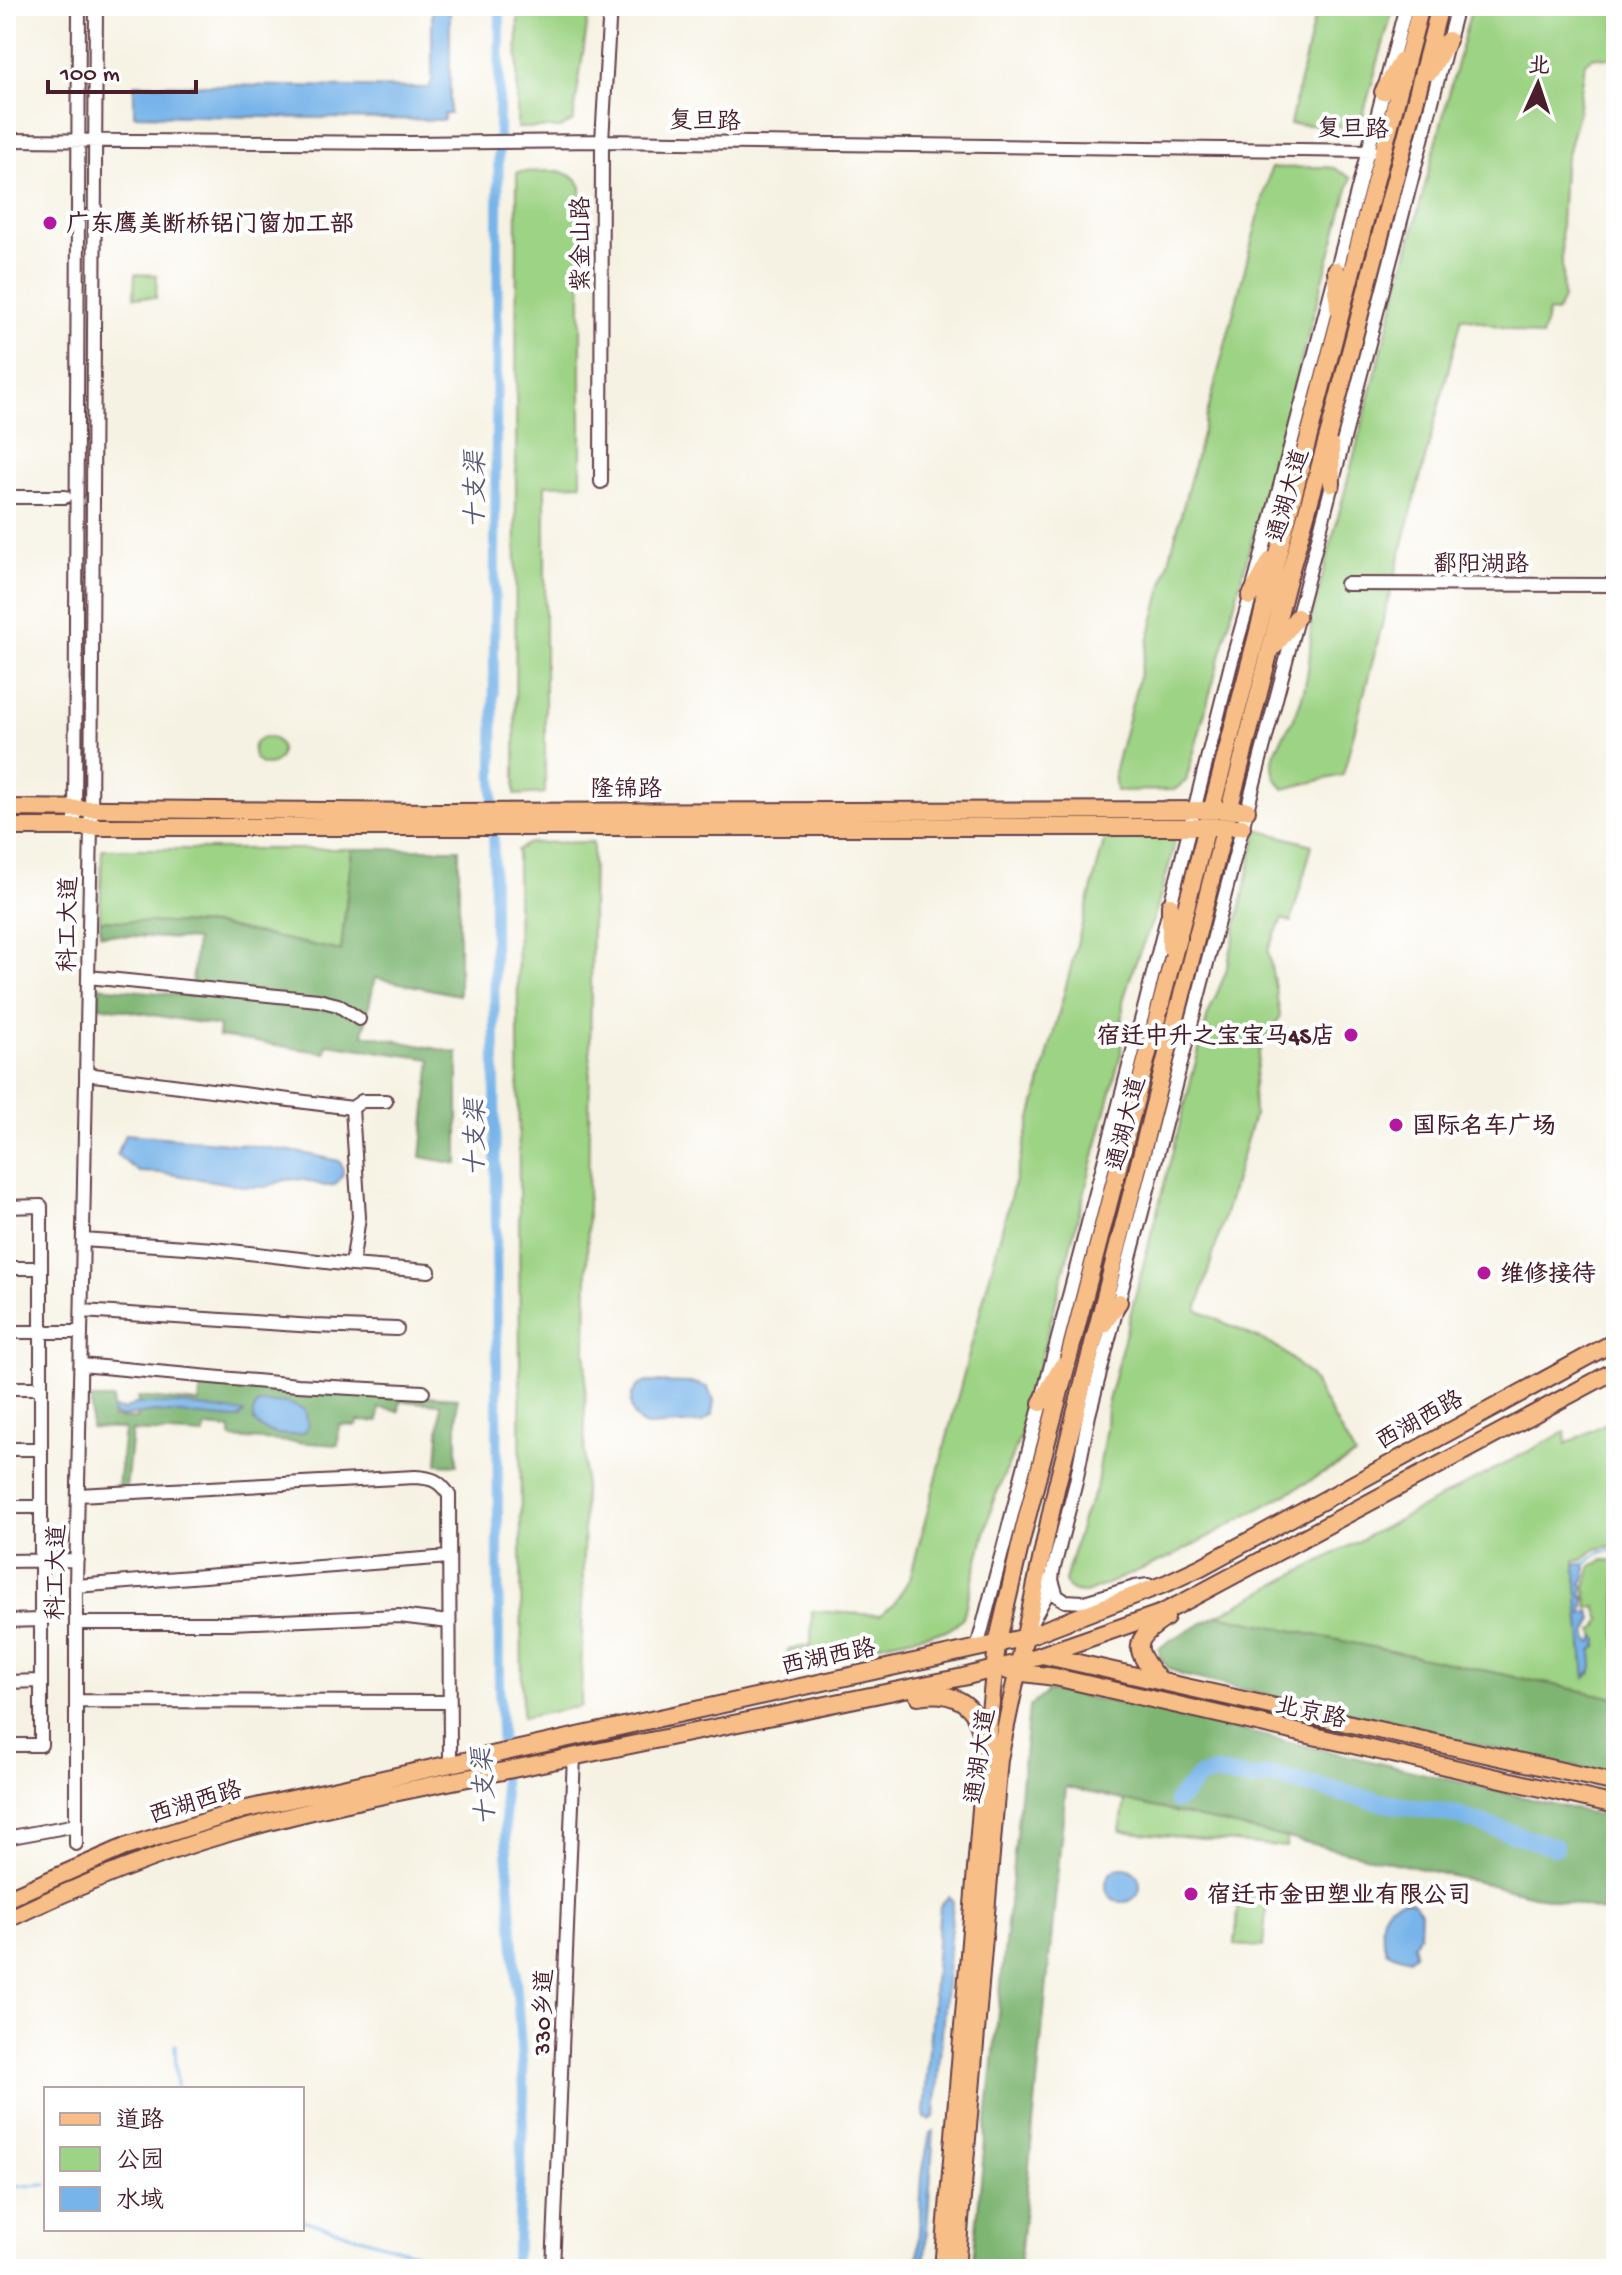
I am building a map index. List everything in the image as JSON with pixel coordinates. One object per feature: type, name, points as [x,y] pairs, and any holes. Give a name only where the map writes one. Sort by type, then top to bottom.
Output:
[{"type":"main road","name":"通湖大道","points":[[943,2269],[997,1644],[1024,1529],[1170,971],[1201,818],[1282,541],[1338,326],[1376,151],[1421,6]]},
{"type":"main road","name":"通湖大道","points":[[956,2269],[999,1759],[1023,1638],[1056,1489],[1095,1336],[1236,818],[1269,654],[1440,6]]},
{"type":"main road","points":[[1419,91],[1448,40]]},
{"type":"main road","points":[[1383,92],[1410,49]]},
{"type":"main road","points":[[1336,270],[1338,326]]},
{"type":"main road","points":[[1330,429],[1332,484]]},
{"type":"main road","points":[[1250,597],[1282,541]]},
{"type":"main road","points":[[1269,654],[1297,617]]},
{"type":"main road","name":"隆锦路","points":[[6,808],[83,807],[438,819]]},
{"type":"main road","name":"隆锦路","points":[[6,827],[438,819],[1236,818]]},
{"type":"main road","points":[[1170,905],[1170,971]]},
{"type":"main road","points":[[1095,1336],[1119,1302]]},
{"type":"main road","name":"西湖西路","points":[[6,1899],[125,1847],[242,1810],[1023,1638],[1167,1583],[1616,1341]]},
{"type":"main road","points":[[1041,1403],[1072,1347]]},
{"type":"main road","name":"西湖西路","points":[[6,1920],[116,1871],[225,1834],[304,1814],[994,1669],[1018,1668],[1042,1655],[1162,1613],[1616,1370]]},
{"type":"main road","points":[[1160,1681],[1146,1664],[1140,1640],[1142,1635],[1192,1598]]},
{"type":"main road","name":"北京路","points":[[1023,1638],[1042,1655],[1616,1783]]},
{"type":"main road","name":"北京路","points":[[1018,1668],[1616,1805]]},
{"type":"main road","points":[[782,1715],[820,1714],[930,1694],[945,1695],[958,1699],[976,1714],[985,1760]]},
{"type":"street","name":"科工大道","points":[[76,1844],[76,1586],[88,977],[83,827],[79,6]]},
{"type":"street","name":"科工大道","points":[[83,807],[96,6]]},
{"type":"street","name":"紫金山路","points":[[601,482],[602,141],[610,6]]},
{"type":"street","points":[[977,1648],[1170,905],[1201,818],[1250,597],[1336,270],[1376,151],[1383,92],[1406,6]]},
{"type":"street","points":[[1023,1638],[1046,1596],[1053,1571],[1236,818],[1297,617],[1457,6]]},
{"type":"street","name":"复旦路","points":[[6,140],[602,141],[1403,151]]},
{"type":"street","points":[[6,497],[65,497]]},
{"type":"street","name":"鄱阳湖路","points":[[1616,579],[1346,580],[1616,585]]},
{"type":"street","points":[[88,977],[318,1000],[338,1005],[359,1019]]},
{"type":"street","points":[[86,1074],[352,1108],[362,1101],[386,1101]]},
{"type":"street","points":[[352,1108],[359,1217],[352,1265]]},
{"type":"street","points":[[6,1207],[41,1206],[41,1745],[6,1745]]},
{"type":"street","points":[[83,1240],[214,1249],[429,1271]]},
{"type":"street","points":[[6,1268],[41,1268]]},
{"type":"street","points":[[82,1311],[397,1329]]},
{"type":"street","points":[[6,1332],[81,1332]]},
{"type":"street","points":[[81,1365],[298,1385],[423,1392]]},
{"type":"street","points":[[6,1388],[40,1388]]},
{"type":"street","points":[[6,1449],[41,1449]]},
{"type":"street","points":[[78,1495],[432,1478],[441,1483],[449,1495],[450,1763]]},
{"type":"street","points":[[6,1507],[41,1507]]},
{"type":"street","points":[[76,1586],[449,1557]]},
{"type":"street","points":[[6,1561],[77,1560]]},
{"type":"street","points":[[1053,1571],[1052,1580],[1057,1596],[1074,1603],[1135,1587],[1167,1583]]},
{"type":"street","points":[[76,1623],[231,1623],[399,1616],[449,1622]]},
{"type":"street","points":[[6,1621],[41,1620]]},
{"type":"street","points":[[6,1682],[41,1681]]},
{"type":"street","points":[[76,1701],[450,1702]]},
{"type":"street","name":"330乡道","points":[[553,2269],[574,1756]]},
{"type":"street","points":[[6,1838],[71,1826]]},
{"type":"green space","points":[[518,6],[590,6],[573,121],[560,128],[517,128]]},
{"type":"green space","points":[[1317,6],[1394,6],[1361,122],[1356,127],[1290,124]]},
{"type":"green space","points":[[1472,6],[1616,8],[1616,58],[1593,57],[1585,63],[1578,113],[1564,166],[1561,226],[1563,299],[1556,313],[1548,312],[1542,337],[1462,317],[1343,775],[1284,789],[1274,774],[1274,756],[1294,717],[1307,678],[1311,620]]},
{"type":"green space","points":[[1271,168],[1334,168],[1351,178],[1186,781],[1174,790],[1116,791],[1114,773]]},
{"type":"green space","points":[[559,171],[576,178],[581,187],[581,484],[545,485],[545,793],[515,795],[517,172]]},
{"type":"green space","points":[[135,274],[157,275],[156,298],[134,297]]},
{"type":"green space","points":[[267,737],[277,741],[281,751],[277,761],[267,765],[257,761],[253,751],[257,741]]},
{"type":"green space","points":[[1258,830],[1312,845],[1291,922],[1282,919],[1268,950],[1280,1015],[1259,1052],[1253,1090],[1254,1115],[1197,1310],[1279,1348],[1310,1376],[1355,1456],[1177,1554],[1086,1593],[1075,1592],[1068,1588],[1065,1581],[1083,1516],[1096,1489],[1107,1405],[1208,1015],[1226,972]]},
{"type":"green space","points":[[1163,833],[1172,840],[1173,851],[1155,915],[1123,1001],[1121,1053],[1020,1437],[993,1502],[963,1617],[948,1630],[786,1663],[788,1650],[811,1645],[812,1611],[880,1615],[893,1605],[910,1578],[1106,834]]},
{"type":"green space","points":[[593,842],[581,1706],[522,1718],[517,850],[529,843]]},
{"type":"green space","points":[[102,849],[352,849],[341,951],[216,925],[100,920]]},
{"type":"green space","points":[[352,849],[459,849],[459,995],[375,978],[363,1034],[458,1053],[458,1164],[421,1157],[431,1059],[327,1044],[326,1053],[218,1036],[219,1026],[99,1006],[99,987],[191,996],[196,940],[100,934],[100,920],[216,925],[341,951]]},
{"type":"green space","points":[[201,1382],[457,1398],[457,1465],[437,1464],[441,1404],[400,1401],[399,1411],[379,1408],[378,1422],[358,1421],[357,1426],[339,1425],[338,1445],[231,1438],[231,1429],[205,1427],[204,1435],[132,1431],[126,1489],[118,1488],[124,1429],[91,1428],[91,1399],[113,1399],[112,1418],[137,1419],[138,1397],[199,1403]]},
{"type":"green space","points":[[1616,1418],[1616,1546],[1598,1549],[1583,1560],[1575,1561],[1585,1678],[1591,1673],[1592,1651],[1597,1646],[1598,1639],[1592,1631],[1601,1620],[1596,1607],[1588,1608],[1586,1588],[1591,1566],[1604,1560],[1616,1561],[1616,1698],[1218,1615],[1565,1432],[1566,1444]]},
{"type":"green space","points":[[1218,1615],[1616,1698],[1616,1777],[1182,1675],[1169,1668],[1160,1658],[1159,1649],[1167,1642]]},
{"type":"green space","points":[[1049,1691],[1142,1707],[1616,1819],[1616,1914],[1066,1787],[1019,2269],[972,2269],[1029,1707]]},
{"type":"green space","points":[[1125,1800],[1288,1838],[1286,1847],[1120,1831]]},
{"type":"green space","points":[[1240,1885],[1268,1888],[1263,1947],[1235,1945]]},
{"type":"water","points":[[432,6],[450,6],[450,114],[444,114],[444,120],[134,115],[134,84],[429,88],[432,81]]},
{"type":"water","points":[[125,1134],[286,1150],[339,1161],[343,1174],[335,1185],[325,1186],[301,1179],[284,1180],[266,1187],[249,1187],[139,1172],[117,1155]]},
{"type":"water","points":[[647,1382],[694,1383],[707,1387],[714,1400],[712,1415],[701,1423],[646,1426],[635,1417],[631,1403],[634,1390]]},
{"type":"water","points":[[287,1403],[305,1410],[308,1425],[305,1432],[277,1434],[259,1426],[253,1413],[258,1404]]},
{"type":"water","points":[[134,1404],[178,1404],[244,1413],[235,1419],[155,1412],[120,1417],[112,1415],[112,1409],[124,1410]]},
{"type":"water","points":[[1575,1564],[1586,1564],[1581,1584],[1584,1585],[1582,1597],[1585,1596],[1583,1614],[1590,1611],[1593,1619],[1586,1633],[1592,1643],[1596,1636],[1598,1639],[1592,1651],[1593,1667],[1585,1678]]},
{"type":"water","points":[[1123,1868],[1135,1873],[1140,1885],[1135,1897],[1123,1902],[1111,1897],[1106,1885],[1111,1873]]},
{"type":"water","points":[[949,1896],[953,1902],[935,2116],[930,2120],[925,2118],[924,2113],[939,1917],[940,1906]]},
{"type":"water","points":[[1396,1902],[1414,1902],[1421,1912],[1420,1934],[1414,1944],[1415,1954],[1409,1959],[1387,1952],[1382,1935],[1385,1912]]},
{"type":"water","points":[[934,2131],[924,2269],[917,2269],[922,2175],[930,2133]]},
{"type":"waterway","name":"十支渠","points":[[500,6],[493,767],[499,1683],[505,1822],[524,2091],[518,2240],[513,2269]]},
{"type":"waterway","points":[[1586,1564],[1599,1553],[1616,1550]]},
{"type":"waterway","points":[[1177,1800],[1199,1777],[1218,1773],[1250,1779],[1271,1776],[1379,1802],[1452,1814],[1555,1847]]},
{"type":"waterway","points":[[175,2045],[177,2087]]},
{"type":"waterway","points":[[6,2187],[44,2185]]},
{"type":"waterway","points":[[304,2221],[434,2259],[454,2269]]},
{"type":"place","name":"广东鹰美断桥铝门窗加工部","points":[[50,223]]},
{"type":"place","name":"宿迁中升之宝宝马4S店","points":[[1351,1035]]},
{"type":"place","name":"国际名车广场","points":[[1396,1125]]},
{"type":"place","name":"维修接待","points":[[1484,1273]]},
{"type":"place","name":"宿迁市金田塑业有限公司","points":[[1191,1894]]}]
